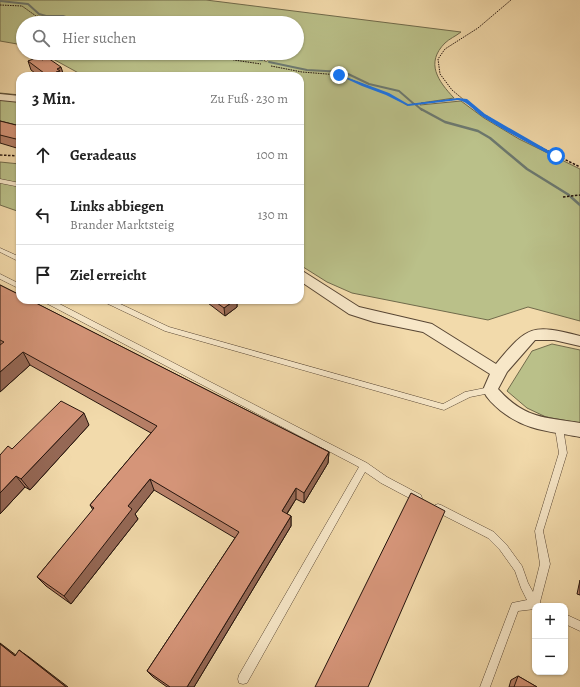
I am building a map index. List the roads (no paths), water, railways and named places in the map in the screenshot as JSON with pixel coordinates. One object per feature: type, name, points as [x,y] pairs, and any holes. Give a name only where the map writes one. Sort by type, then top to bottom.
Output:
[{"type":"street","points":[[0,97],[16,99]]},
{"type":"street","points":[[304,278],[354,311],[374,317],[427,328],[450,340],[499,373]]},
{"type":"street","points":[[580,341],[549,335],[533,334],[499,373],[490,390],[494,397],[507,407],[534,423],[580,430]]},
{"type":"lane","points":[[0,181],[16,184]]},
{"type":"lane","points":[[0,250],[16,258]]},
{"type":"lane","points":[[0,276],[16,285]]},
{"type":"lane","points":[[54,304],[364,466],[384,480],[491,535],[503,547],[518,569],[524,585],[536,603]]},
{"type":"lane","points":[[114,304],[167,329],[444,407],[468,394],[490,390]]},
{"type":"lane","points":[[537,603],[545,564],[539,531],[563,453],[559,428]]},
{"type":"lane","points":[[243,678],[364,466]]},
{"type":"lane","points":[[486,687],[515,606],[532,605]]},
{"type":"lane","points":[[568,620],[580,626]]},
{"type":"waterway","points":[[0,1],[28,4],[39,14],[46,16]]},
{"type":"waterway","points":[[46,16],[63,16]]},
{"type":"waterway","points":[[269,62],[307,70],[344,72],[369,84],[399,91],[414,104]]},
{"type":"waterway","points":[[416,105],[422,110]]},
{"type":"waterway","points":[[421,109],[445,122],[478,131],[490,138],[527,169],[569,195]]},
{"type":"waterway","points":[[571,197],[580,205]]}]
